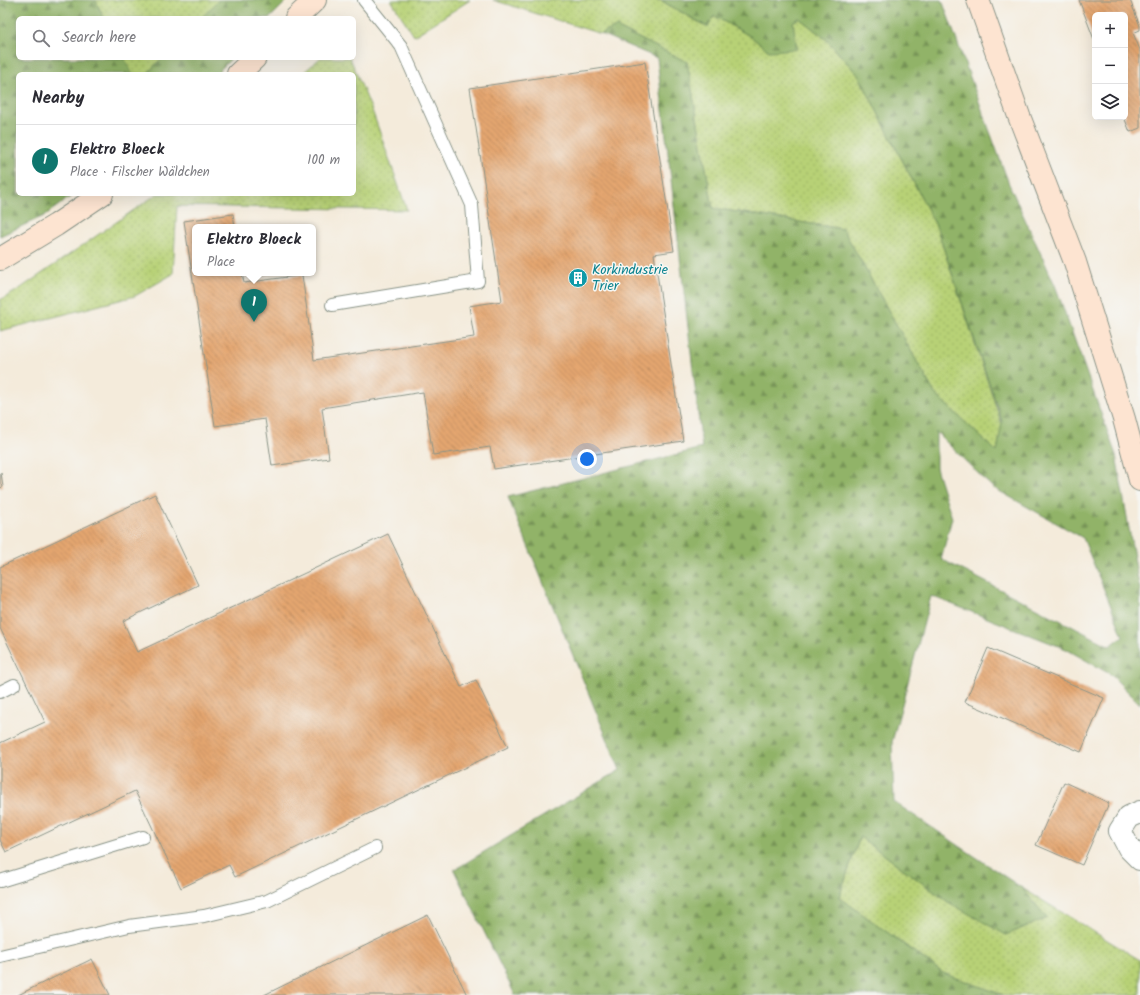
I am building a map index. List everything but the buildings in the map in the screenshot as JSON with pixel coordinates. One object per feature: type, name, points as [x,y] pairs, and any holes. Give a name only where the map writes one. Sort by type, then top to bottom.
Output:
[{"type":"main road","points":[[298,16],[315,0]]},
{"type":"main road","points":[[978,0],[1019,116],[1075,262],[1124,419],[1140,480]]},
{"type":"main road","points":[[240,72],[253,60]]},
{"type":"main road","points":[[0,259],[56,225],[99,196]]},
{"type":"street","points":[[1140,812],[1129,817],[1120,831],[1129,848],[1140,859]]},
{"type":"lane","points":[[332,305],[478,282],[472,205],[400,46],[364,0]]},
{"type":"lane","points":[[0,692],[14,685]]},
{"type":"lane","points":[[0,881],[143,836]]},
{"type":"lane","points":[[0,956],[129,926],[204,916],[267,901],[375,848]]},
{"type":"green space","points":[[0,0],[95,0],[103,16],[16,16],[16,60],[125,60],[131,72],[16,72],[16,196],[71,196],[44,216],[0,236]]},
{"type":"green space","points":[[95,0],[219,0],[203,16],[103,16]]},
{"type":"green space","points":[[219,0],[288,0],[272,16],[203,16]]},
{"type":"green space","points":[[391,0],[470,0],[414,36]]},
{"type":"green space","points":[[493,0],[660,0],[707,27],[714,16],[750,36],[769,51],[793,22],[799,18],[826,39],[859,76],[936,226],[1002,425],[997,452],[935,394],[843,229],[713,208],[687,62],[616,27],[601,34]]},
{"type":"green space","points":[[660,0],[942,0],[1009,184],[1055,285],[1116,455],[1140,591],[1140,704],[1110,674],[1066,649],[931,596],[892,742],[894,802],[1022,888],[1047,918],[1006,935],[948,902],[860,837],[839,897],[943,973],[1003,995],[515,995],[454,870],[620,770],[508,497],[702,448],[657,58],[601,34],[616,27],[687,62],[713,208],[843,229],[935,394],[997,452],[1002,421],[936,226],[859,76],[826,39],[799,18],[793,22],[797,49],[769,51],[750,36],[714,16],[708,27]],"holes":[[[936,432],[992,487],[1083,538],[1123,636],[1110,646],[941,559],[952,518],[936,468]]]},
{"type":"green space","points":[[125,60],[160,60],[149,72],[131,72]]},
{"type":"green space","points":[[160,60],[230,60],[218,72],[149,72]]},
{"type":"green space","points":[[318,60],[351,60],[356,72],[304,72]]},
{"type":"green space","points":[[356,72],[373,113],[407,210],[177,206],[173,274],[135,296],[0,331],[0,300],[18,290],[154,196],[356,196]]},
{"type":"green space","points":[[860,837],[948,902],[1047,918],[1022,888],[1140,960],[1140,995],[1003,995],[943,973],[839,897]]},
{"type":"place","name":"Korkindustrie Trier","points":[[578,278]]},
{"type":"place","name":"Elektro Bloeck","points":[[254,322]]}]
